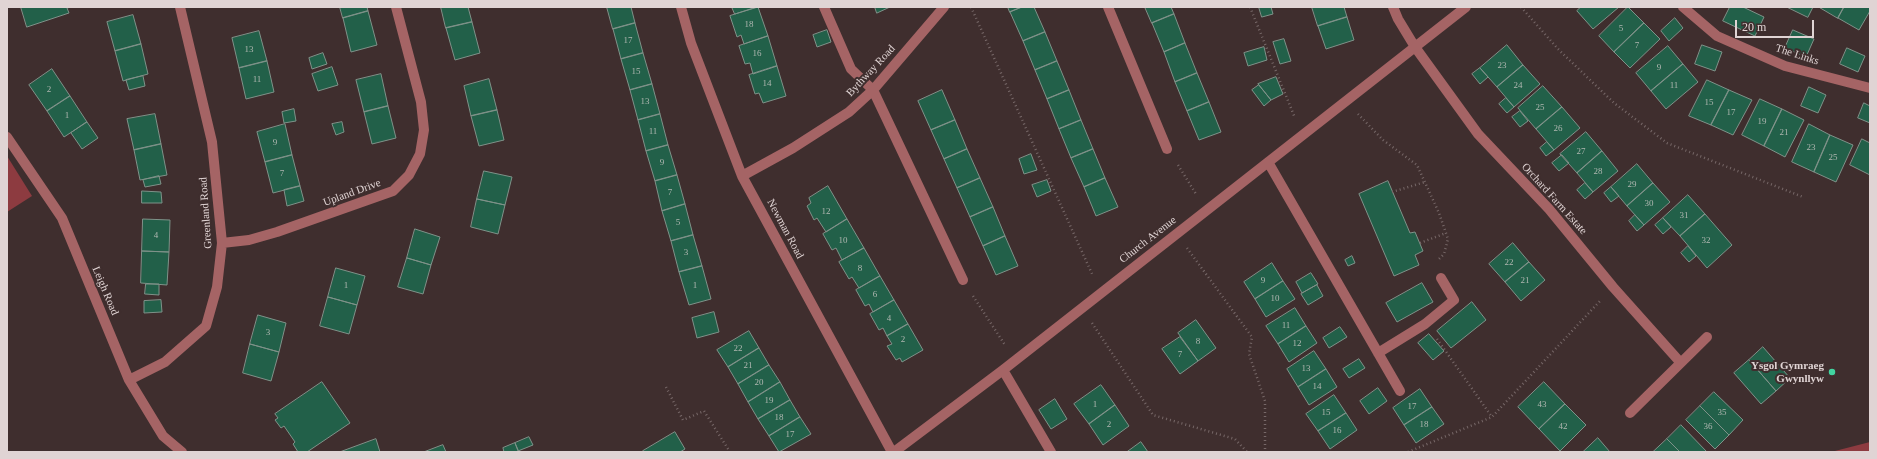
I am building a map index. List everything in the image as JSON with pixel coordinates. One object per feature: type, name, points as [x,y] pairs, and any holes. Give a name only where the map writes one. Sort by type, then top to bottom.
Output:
[{"type":"street","name":"Greenland Road","points":[[129,380],[165,362],[206,326],[217,287],[222,243],[212,142],[180,7]]},
{"type":"street","name":"Upland Drive","points":[[222,243],[249,240],[277,232],[393,191],[409,175],[420,154],[424,130],[421,102],[396,7]]},
{"type":"street","name":"Newman Road","points":[[681,7],[691,43],[742,176],[893,452]]},
{"type":"street","points":[[824,7],[851,69],[873,90],[963,280]]},
{"type":"street","name":"Bythway Road","points":[[742,176],[793,148],[849,112],[873,90],[944,7]]},
{"type":"street","points":[[1108,7],[1167,149]]},
{"type":"street","name":"Orchard Farm Estate","points":[[1393,7],[1398,19],[1415,47],[1478,134],[1549,209],[1613,287],[1680,362]]},
{"type":"street","name":"Church Avenue","points":[[893,452],[1003,370],[1205,210],[1466,7]]},
{"type":"street","name":"The Links","points":[[1683,7],[1717,36],[1778,63],[1870,88]]},
{"type":"street","name":"Leigh Road","points":[[7,137],[62,218],[129,380],[163,436],[182,452]]},
{"type":"street","points":[[1268,162],[1400,391]]},
{"type":"street","points":[[1378,353],[1425,324],[1454,300],[1441,278]]},
{"type":"street","points":[[1630,413],[1707,337]]},
{"type":"street","points":[[1003,370],[1051,452]]},
{"type":"path","points":[[971,7],[1087,266],[1102,292]]},
{"type":"path","points":[[1250,7],[1302,135]]},
{"type":"path","points":[[1521,7],[1558,49],[1614,103],[1666,144],[1803,198]]},
{"type":"path","points":[[1358,114],[1383,140],[1417,165],[1448,239],[1444,254]]},
{"type":"path","points":[[1167,149],[1194,190],[1205,210]]},
{"type":"path","points":[[1392,192],[1425,182]]},
{"type":"path","points":[[1176,233],[1252,337],[1249,354],[1265,401],[1265,452]]},
{"type":"path","points":[[1420,244],[1446,233]]},
{"type":"path","points":[[963,280],[1015,360]]},
{"type":"path","points":[[1408,452],[1492,416],[1613,287]]},
{"type":"path","points":[[1082,308],[1153,415],[1235,439],[1246,452]]},
{"type":"path","points":[[1425,324],[1492,416]]},
{"type":"path","points":[[666,387],[683,420],[704,411],[730,452]]},
{"type":"shaded area","points":[[7,156],[32,196],[7,212]]},
{"type":"shaded area","points":[[1870,442],[1870,452],[1831,452]]},
{"type":"building","points":[[21,7],[71,7],[67,8],[69,13],[27,27]]},
{"type":"building","points":[[340,7],[367,7],[368,11],[343,18]]},
{"type":"building","points":[[441,7],[468,7],[472,22],[446,28]]},
{"type":"building","points":[[607,7],[631,7],[635,23],[613,29]]},
{"type":"building","points":[[732,7],[758,7],[735,14]]},
{"type":"building","points":[[758,7],[768,36],[744,44],[741,35],[737,37],[730,16]]},
{"type":"building","points":[[875,7],[890,7],[877,13]]},
{"type":"building","points":[[1008,7],[1022,7],[1010,12]]},
{"type":"building","points":[[1022,7],[1034,7],[1045,32],[1023,41],[1010,12]]},
{"type":"building","points":[[1145,7],[1171,7],[1174,14],[1152,23]]},
{"type":"building","points":[[1259,7],[1271,7],[1273,14],[1262,17]]},
{"type":"building","points":[[1312,7],[1344,7],[1347,17],[1318,26]]},
{"type":"building","points":[[1581,7],[1619,7],[1593,29],[1577,11]]},
{"type":"building","points":[[1628,7],[1644,23],[1614,52],[1599,36]]},
{"type":"building","points":[[1730,7],[1743,7],[1764,17],[1755,36],[1723,21]]},
{"type":"building","points":[[1787,7],[1813,7],[1808,17]]},
{"type":"building","points":[[1819,7],[1844,7],[1838,18]]},
{"type":"building","points":[[1844,7],[1870,7],[1870,11],[1859,30],[1838,18]]},
{"type":"building","points":[[368,11],[377,45],[351,52],[343,18]]},
{"type":"building","points":[[1174,14],[1185,43],[1164,52],[1152,23]]},
{"type":"building","points":[[133,15],[141,44],[115,51],[107,22]]},
{"type":"building","points":[[1347,17],[1354,40],[1326,49],[1318,26]]},
{"type":"building","points":[[1675,18],[1683,28],[1669,41],[1661,31]]},
{"type":"building","points":[[472,22],[480,53],[455,60],[446,28]]},
{"type":"building","points":[[635,23],[643,53],[621,59],[613,29]]},
{"type":"building","points":[[1644,23],[1660,39],[1630,68],[1614,52]]},
{"type":"building","points":[[827,30],[831,42],[817,47],[813,35]]},
{"type":"building","points":[[1793,30],[1814,39],[1806,57],[1785,48]]},
{"type":"building","points":[[259,31],[267,61],[239,68],[232,38]]},
{"type":"building","points":[[1045,32],[1057,61],[1035,70],[1023,41]]},
{"type":"building","points":[[768,36],[777,66],[753,74],[750,63],[745,64],[739,46]]},
{"type":"building","points":[[1284,39],[1291,61],[1280,64],[1273,42]]},
{"type":"building","points":[[1185,43],[1197,73],[1175,82],[1164,52]]},
{"type":"building","points":[[141,44],[148,74],[123,81],[115,51]]},
{"type":"building","points":[[1507,45],[1523,65],[1497,87],[1480,68]]},
{"type":"building","points":[[1702,45],[1722,52],[1715,71],[1695,64]]},
{"type":"building","points":[[1668,46],[1683,64],[1651,91],[1636,73]]},
{"type":"building","points":[[1264,47],[1267,60],[1248,66],[1244,53]]},
{"type":"building","points":[[1847,48],[1865,56],[1858,72],[1840,64]]},
{"type":"building","points":[[323,53],[327,64],[312,69],[309,58]]},
{"type":"building","points":[[643,53],[652,84],[630,90],[621,59]]},
{"type":"building","points":[[267,61],[274,92],[246,99],[239,68]]},
{"type":"building","points":[[1057,61],[1069,90],[1047,99],[1035,70]]},
{"type":"building","points":[[1683,64],[1698,82],[1666,109],[1651,91]]},
{"type":"building","points":[[1523,65],[1540,84],[1514,107],[1497,87]]},
{"type":"building","points":[[777,66],[786,96],[763,103],[759,93],[755,94],[749,75]]},
{"type":"building","points":[[332,67],[338,85],[318,91],[312,74]]},
{"type":"building","points":[[1480,68],[1488,77],[1480,84],[1472,74]]},
{"type":"building","points":[[52,69],[70,96],[47,111],[29,85]]},
{"type":"building","points":[[1197,73],[1209,102],[1187,111],[1175,82]]},
{"type":"building","points":[[381,74],[388,106],[364,112],[356,80]]},
{"type":"building","points":[[143,76],[145,86],[129,90],[126,80]]},
{"type":"building","points":[[1276,77],[1283,94],[1271,100],[1258,84]]},
{"type":"building","points":[[489,79],[497,110],[471,116],[464,86]]},
{"type":"building","points":[[1707,80],[1729,90],[1711,125],[1689,116]]},
{"type":"building","points":[[652,84],[660,114],[638,120],[630,90]]},
{"type":"building","points":[[1259,85],[1271,100],[1264,106],[1252,90]]},
{"type":"building","points":[[1543,86],[1562,107],[1536,129],[1518,108]]},
{"type":"building","points":[[1809,87],[1826,95],[1818,113],[1801,106]]},
{"type":"building","points":[[942,90],[955,120],[931,130],[918,101]]},
{"type":"building","points":[[1069,90],[1081,120],[1059,129],[1047,99]]},
{"type":"building","points":[[1729,90],[1752,100],[1733,135],[1711,125]]},
{"type":"building","points":[[70,96],[87,122],[64,137],[47,111]]},
{"type":"building","points":[[1506,98],[1514,107],[1507,113],[1499,104]]},
{"type":"building","points":[[1760,99],[1782,109],[1764,146],[1742,135]]},
{"type":"building","points":[[1209,102],[1221,132],[1199,140],[1187,111]]},
{"type":"building","points":[[1864,103],[1870,106],[1870,123],[1858,118]]},
{"type":"building","points":[[388,106],[396,138],[372,144],[364,112]]},
{"type":"building","points":[[1562,107],[1580,128],[1554,150],[1536,129]]},
{"type":"building","points":[[294,109],[296,121],[284,123],[282,112]]},
{"type":"building","points":[[1782,109],[1804,120],[1785,157],[1764,146]]},
{"type":"building","points":[[497,110],[504,140],[479,146],[471,116]]},
{"type":"building","points":[[1520,111],[1528,121],[1520,127],[1512,117]]},
{"type":"building","points":[[155,114],[161,144],[134,150],[127,119]]},
{"type":"building","points":[[660,114],[668,145],[646,151],[638,120]]},
{"type":"building","points":[[955,120],[967,149],[944,159],[931,130]]},
{"type":"building","points":[[1081,120],[1093,149],[1071,158],[1059,129]]},
{"type":"building","points":[[87,122],[98,138],[82,149],[71,133]]},
{"type":"building","points":[[342,122],[344,132],[336,135],[332,124]]},
{"type":"building","points":[[285,124],[292,155],[265,162],[257,132]]},
{"type":"building","points":[[1809,124],[1830,135],[1814,172],[1792,162]]},
{"type":"building","points":[[1586,132],[1602,151],[1577,173],[1560,154]]},
{"type":"building","points":[[1830,135],[1853,145],[1836,182],[1814,172]]},
{"type":"building","points":[[1862,139],[1870,143],[1870,175],[1850,165]]},
{"type":"building","points":[[1547,142],[1554,150],[1546,156],[1540,148]]},
{"type":"building","points":[[161,144],[167,175],[140,180],[134,150]]},
{"type":"building","points":[[668,145],[677,175],[655,181],[646,151]]},
{"type":"building","points":[[967,149],[980,178],[957,188],[944,159]]},
{"type":"building","points":[[1093,149],[1105,178],[1084,187],[1071,158]]},
{"type":"building","points":[[1602,151],[1618,171],[1593,192],[1577,173]]},
{"type":"building","points":[[1031,154],[1037,170],[1024,174],[1019,159]]},
{"type":"building","points":[[292,155],[300,186],[273,193],[265,162]]},
{"type":"building","points":[[1562,155],[1569,163],[1559,171],[1552,163]]},
{"type":"building","points":[[1637,164],[1653,183],[1627,206],[1611,187]]},
{"type":"building","points":[[484,171],[512,177],[505,205],[477,199]]},
{"type":"building","points":[[677,175],[685,204],[662,211],[655,181]]},
{"type":"building","points":[[159,176],[161,184],[145,187],[143,180]]},
{"type":"building","points":[[980,178],[993,207],[970,217],[957,188]]},
{"type":"building","points":[[1105,178],[1118,207],[1096,216],[1084,187]]},
{"type":"building","points":[[1047,180],[1051,191],[1037,197],[1032,185]]},
{"type":"building","points":[[1388,181],[1410,233],[1415,232],[1423,251],[1415,255],[1419,265],[1394,276],[1359,194]]},
{"type":"building","points":[[1585,183],[1593,192],[1585,199],[1577,190]]},
{"type":"building","points":[[1653,183],[1670,202],[1644,225],[1627,206]]},
{"type":"building","points":[[300,186],[304,201],[287,206],[284,190]]},
{"type":"building","points":[[828,186],[847,219],[826,232],[817,218],[814,220],[807,206],[811,203],[809,198]]},
{"type":"building","points":[[1611,187],[1619,196],[1611,202],[1604,193]]},
{"type":"building","points":[[142,191],[161,192],[162,203],[142,203]]},
{"type":"building","points":[[1688,195],[1705,214],[1680,236],[1663,218]]},
{"type":"building","points":[[477,199],[505,205],[498,234],[471,227]]},
{"type":"building","points":[[685,204],[693,235],[671,241],[662,211]]},
{"type":"building","points":[[993,207],[1005,236],[983,246],[970,217]]},
{"type":"building","points":[[1705,214],[1732,245],[1707,268],[1680,236]]},
{"type":"building","points":[[1635,215],[1644,225],[1637,231],[1629,221]]},
{"type":"building","points":[[1663,218],[1671,227],[1663,234],[1655,225]]},
{"type":"building","points":[[143,219],[170,220],[169,252],[142,251]]},
{"type":"building","points":[[847,219],[864,248],[842,260],[836,248],[832,250],[823,234]]},
{"type":"building","points":[[415,229],[440,237],[431,265],[407,258]]},
{"type":"building","points":[[693,235],[702,266],[679,272],[671,241]]},
{"type":"building","points":[[1005,236],[1018,266],[996,275],[983,246]]},
{"type":"building","points":[[1513,243],[1529,262],[1505,282],[1489,264]]},
{"type":"building","points":[[1688,246],[1696,256],[1689,262],[1681,253]]},
{"type":"building","points":[[864,248],[880,276],[859,288],[852,277],[849,279],[839,262]]},
{"type":"building","points":[[142,251],[169,252],[167,285],[141,283]]},
{"type":"building","points":[[1352,256],[1355,263],[1348,266],[1345,260]]},
{"type":"building","points":[[407,258],[431,265],[423,294],[398,287]]},
{"type":"building","points":[[1529,262],[1545,280],[1521,301],[1505,282]]},
{"type":"building","points":[[1272,263],[1283,281],[1255,299],[1244,282]]},
{"type":"building","points":[[702,266],[711,299],[689,305],[679,272]]},
{"type":"building","points":[[336,268],[365,276],[357,305],[328,297]]},
{"type":"building","points":[[1311,273],[1318,284],[1302,293],[1296,282]]},
{"type":"building","points":[[880,276],[894,300],[873,312],[869,304],[865,306],[856,290]]},
{"type":"building","points":[[1283,281],[1295,299],[1266,317],[1255,299]]},
{"type":"building","points":[[1422,283],[1433,302],[1397,322],[1386,303]]},
{"type":"building","points":[[146,284],[159,284],[159,295],[145,294]]},
{"type":"building","points":[[1317,285],[1323,296],[1308,305],[1301,294]]},
{"type":"building","points":[[328,297],[357,305],[349,334],[320,326]]},
{"type":"building","points":[[161,300],[162,312],[144,313],[144,301]]},
{"type":"building","points":[[894,300],[908,324],[887,336],[883,328],[879,330],[870,314]]},
{"type":"building","points":[[1472,302],[1486,320],[1451,348],[1437,331]]},
{"type":"building","points":[[1295,308],[1306,326],[1278,344],[1266,326]]},
{"type":"building","points":[[714,312],[719,332],[697,338],[692,318]]},
{"type":"building","points":[[258,315],[286,323],[279,352],[250,344]]},
{"type":"building","points":[[1196,320],[1216,348],[1198,361],[1178,333]]},
{"type":"building","points":[[908,324],[923,350],[902,362],[900,358],[896,360],[887,346],[892,344],[887,336]]},
{"type":"building","points":[[1306,326],[1317,343],[1289,362],[1278,344]]},
{"type":"building","points":[[1340,327],[1347,337],[1329,348],[1323,338]]},
{"type":"building","points":[[749,331],[759,348],[728,367],[717,350]]},
{"type":"building","points":[[1429,334],[1444,351],[1433,360],[1418,343]]},
{"type":"building","points":[[1180,337],[1198,361],[1180,374],[1162,349]]},
{"type":"building","points":[[250,344],[279,352],[271,381],[243,373]]},
{"type":"building","points":[[1763,347],[1790,378],[1776,391],[1749,360]]},
{"type":"building","points":[[759,348],[769,365],[738,384],[728,367]]},
{"type":"building","points":[[1314,351],[1326,369],[1298,387],[1287,369]]},
{"type":"building","points":[[1359,359],[1365,368],[1349,378],[1343,369]]},
{"type":"building","points":[[1749,360],[1776,391],[1761,404],[1734,373]]},
{"type":"building","points":[[769,365],[780,382],[748,402],[738,384]]},
{"type":"building","points":[[1326,369],[1337,387],[1309,405],[1298,387]]},
{"type":"building","points":[[322,382],[350,423],[307,452],[298,452],[293,444],[295,442],[284,426],[281,428],[275,420],[278,418],[275,414]]},
{"type":"building","points":[[780,382],[790,400],[758,419],[748,402]]},
{"type":"building","points":[[1544,382],[1565,404],[1539,429],[1518,407]]},
{"type":"building","points":[[1101,385],[1115,405],[1089,424],[1074,404]]},
{"type":"building","points":[[1378,388],[1387,401],[1369,414],[1360,401]]},
{"type":"building","points":[[1420,389],[1432,407],[1404,425],[1393,408]]},
{"type":"building","points":[[1714,392],[1743,420],[1729,435],[1700,406]]},
{"type":"building","points":[[1334,395],[1346,413],[1318,431],[1306,414]]},
{"type":"building","points":[[1055,399],[1067,419],[1051,429],[1039,410]]},
{"type":"building","points":[[790,400],[800,417],[769,436],[758,419]]},
{"type":"building","points":[[1565,404],[1586,425],[1560,451],[1539,429]]},
{"type":"building","points":[[1115,405],[1129,426],[1103,445],[1089,424]]},
{"type":"building","points":[[1700,406],[1729,435],[1715,449],[1686,420]]},
{"type":"building","points":[[1432,407],[1444,424],[1416,443],[1404,425]]},
{"type":"building","points":[[1346,413],[1357,430],[1330,449],[1318,431]]},
{"type":"building","points":[[800,417],[811,434],[779,452],[769,436]]},
{"type":"building","points":[[1681,425],[1707,452],[1680,452],[1667,439]]},
{"type":"building","points":[[675,432],[685,449],[680,452],[643,451]]},
{"type":"building","points":[[529,437],[533,445],[518,451],[515,443]]},
{"type":"building","points":[[1598,438],[1610,452],[1583,452]]},
{"type":"building","points":[[376,439],[380,452],[340,452]]},
{"type":"building","points":[[1667,439],[1680,452],[1653,452]]},
{"type":"building","points":[[1141,442],[1148,452],[1127,452]]},
{"type":"building","points":[[515,443],[519,452],[504,452],[503,448]]},
{"type":"building","points":[[443,445],[446,452],[424,452]]},
{"type":"place","name":"Ysgol Gymraeg Gwynllyw","points":[[1832,372]]}]
